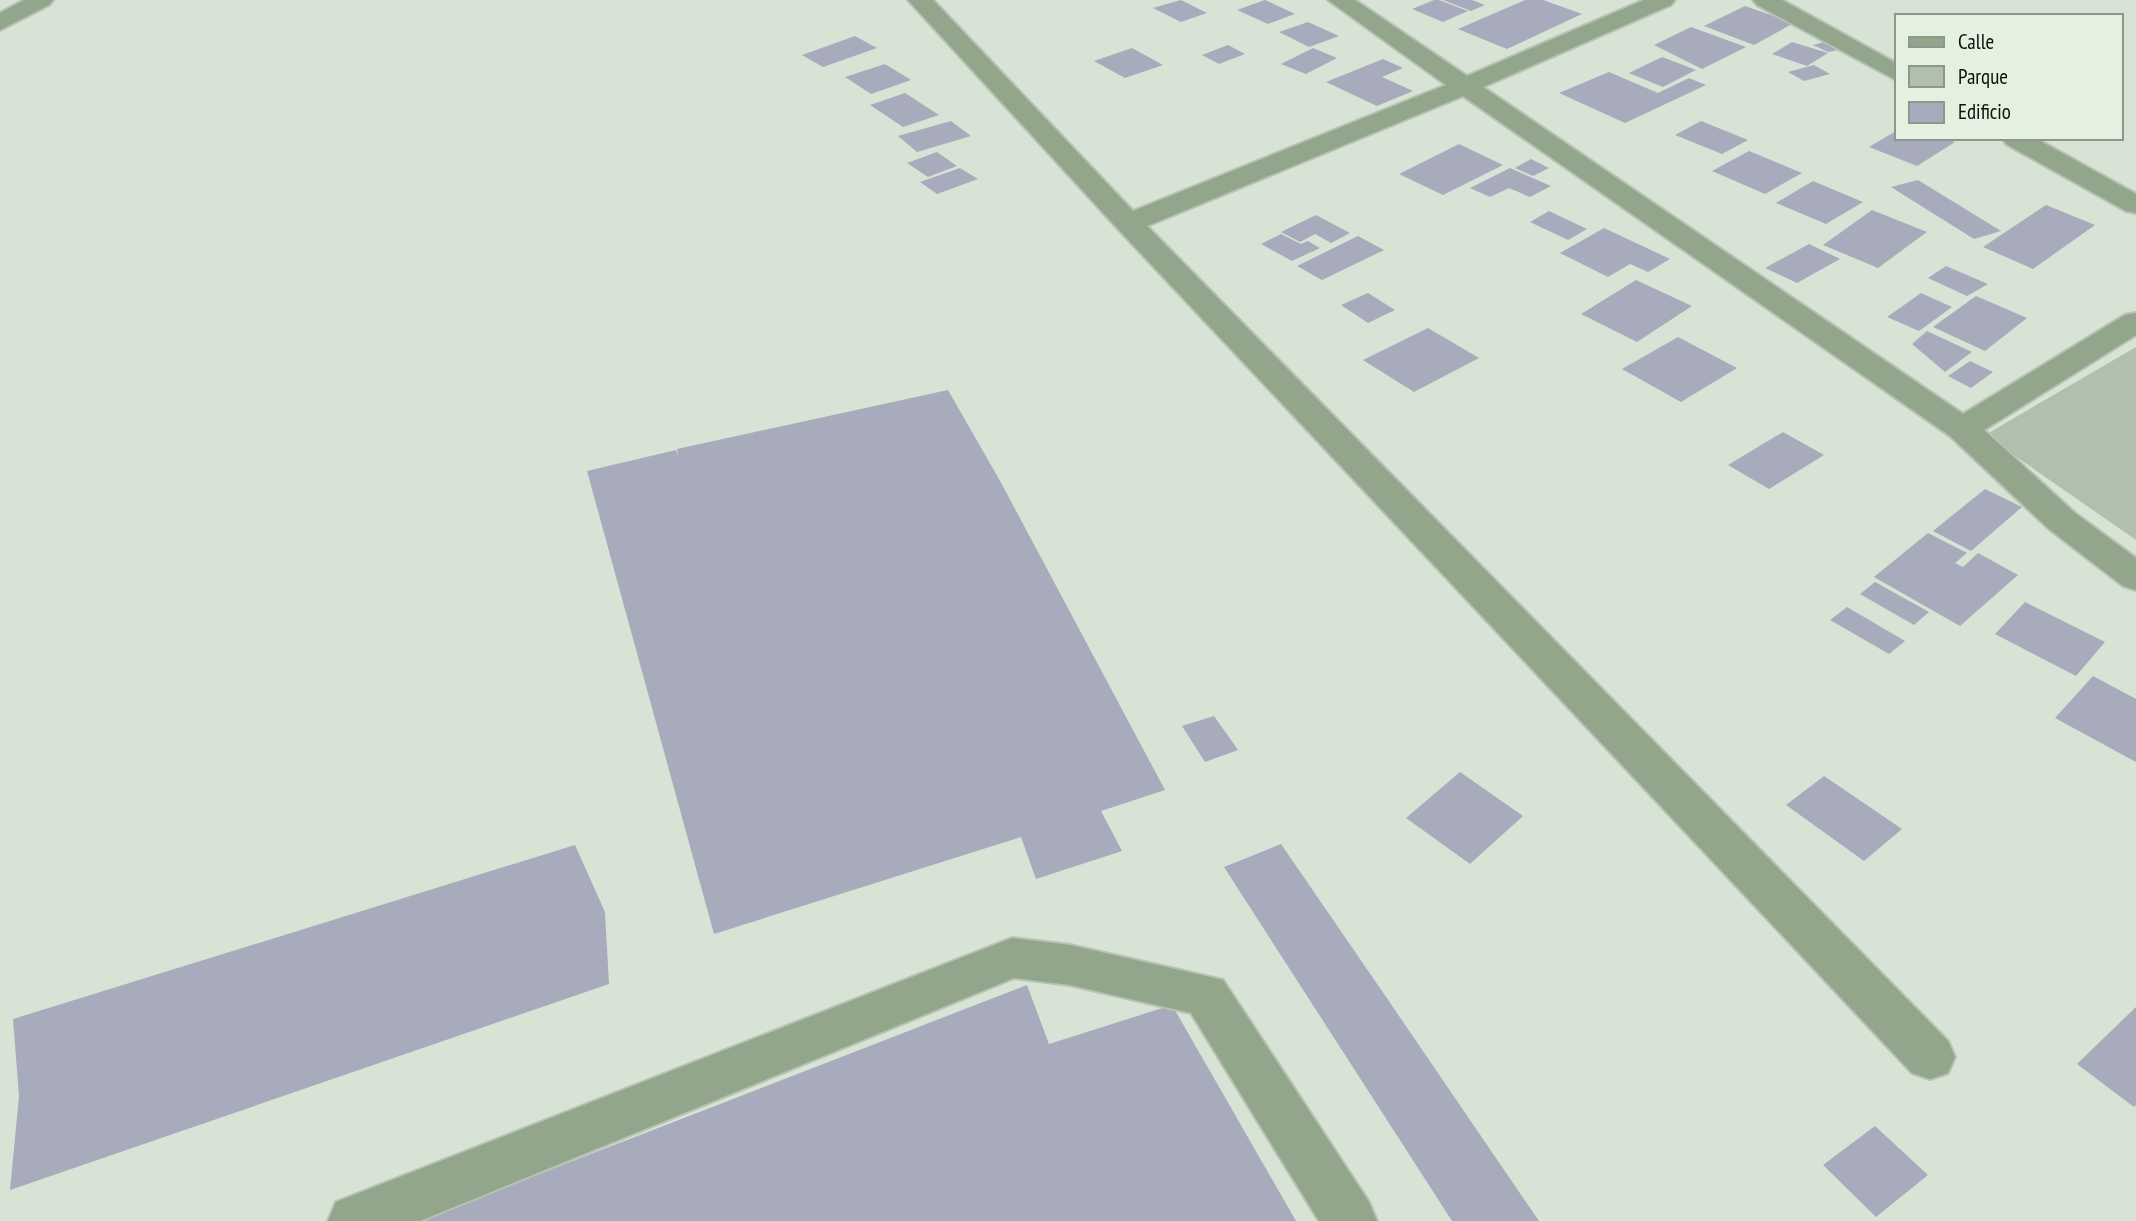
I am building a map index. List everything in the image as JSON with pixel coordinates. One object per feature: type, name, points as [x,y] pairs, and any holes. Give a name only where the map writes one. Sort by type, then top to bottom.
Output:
[{"type":"street","points":[[0,23],[41,0]]},
{"type":"street","points":[[920,0],[1128,223],[1930,1057]]},
{"type":"street","points":[[1340,0],[1962,429],[2062,522],[2136,577]]},
{"type":"street","points":[[1128,223],[1463,87],[1662,0]]},
{"type":"street","points":[[1765,0],[1895,72]]},
{"type":"street","points":[[2019,140],[2136,205]]},
{"type":"street","points":[[1962,429],[2136,322]]},
{"type":"street","points":[[355,1221],[1012,958],[1070,965],[1206,995],[1350,1221]]},
{"type":"green space","points":[[2136,347],[2136,540],[1985,435]]},
{"type":"building","points":[[1181,0],[1207,13],[1181,22],[1153,8]]},
{"type":"building","points":[[1265,0],[1295,14],[1268,24],[1237,10]]},
{"type":"building","points":[[1434,0],[1468,11],[1443,22],[1412,9]]},
{"type":"building","points":[[1443,0],[1472,0],[1485,5],[1471,11]]},
{"type":"building","points":[[1525,0],[1543,0],[1582,14],[1507,49],[1458,29]]},
{"type":"building","points":[[1745,6],[1794,23],[1754,45],[1704,26]]},
{"type":"building","points":[[1308,22],[1339,36],[1309,47],[1279,32]]},
{"type":"building","points":[[1691,27],[1746,47],[1702,69],[1654,45]]},
{"type":"building","points":[[855,36],[877,48],[823,67],[802,55]]},
{"type":"building","points":[[1792,42],[1828,53],[1807,66],[1772,54]]},
{"type":"building","points":[[1824,42],[1838,50],[1828,52],[1813,45]]},
{"type":"building","points":[[1228,45],[1245,54],[1219,64],[1202,55]]},
{"type":"building","points":[[1132,48],[1163,65],[1125,78],[1094,61]]},
{"type":"building","points":[[1313,48],[1337,58],[1306,74],[1281,64]]},
{"type":"building","points":[[1662,57],[1696,70],[1663,87],[1629,73]]},
{"type":"building","points":[[1383,59],[1403,68],[1382,77],[1413,91],[1377,106],[1326,82]]},
{"type":"building","points":[[885,64],[911,80],[871,94],[845,77]]},
{"type":"building","points":[[1814,65],[1830,74],[1804,81],[1788,72]]},
{"type":"building","points":[[1609,72],[1658,93],[1689,78],[1706,85],[1625,123],[1559,93]]},
{"type":"building","points":[[905,93],[939,115],[903,127],[870,105]]},
{"type":"building","points":[[951,121],[971,136],[917,152],[898,136]]},
{"type":"building","points":[[1701,121],[1748,140],[1722,154],[1675,135]]},
{"type":"building","points":[[1895,132],[1895,140],[1955,142],[1917,166],[1869,147]]},
{"type":"building","points":[[1459,144],[1503,165],[1443,195],[1399,174]]},
{"type":"building","points":[[1749,151],[1802,173],[1765,194],[1712,171]]},
{"type":"building","points":[[937,152],[957,166],[928,177],[907,163]]},
{"type":"building","points":[[1531,159],[1549,168],[1533,176],[1515,168]]},
{"type":"building","points":[[960,168],[978,179],[937,194],[920,182]]},
{"type":"building","points":[[1510,168],[1551,186],[1530,197],[1509,188],[1490,197],[1470,188]]},
{"type":"building","points":[[1918,180],[2001,231],[1974,239],[1891,187]]},
{"type":"building","points":[[1813,181],[1863,202],[1826,224],[1776,203]]},
{"type":"building","points":[[2046,205],[2095,225],[2033,269],[1983,247]]},
{"type":"building","points":[[1872,210],[1927,232],[1878,268],[1823,245]]},
{"type":"building","points":[[1549,211],[1587,229],[1568,240],[1530,222]]},
{"type":"building","points":[[1316,215],[1350,233],[1331,243],[1315,234],[1300,242],[1281,232]]},
{"type":"building","points":[[1604,228],[1670,259],[1648,272],[1630,264],[1608,277],[1560,253]]},
{"type":"building","points":[[1281,234],[1301,244],[1308,241],[1320,248],[1292,261],[1261,244]]},
{"type":"building","points":[[1358,236],[1384,250],[1322,280],[1297,266]]},
{"type":"building","points":[[1809,244],[1840,259],[1797,283],[1765,268]]},
{"type":"building","points":[[1946,266],[1988,284],[1967,296],[1928,278]]},
{"type":"building","points":[[1636,280],[1692,306],[1637,342],[1581,314]]},
{"type":"building","points":[[1368,293],[1395,310],[1368,323],[1341,305]]},
{"type":"building","points":[[1921,293],[1952,307],[1919,331],[1887,317]]},
{"type":"building","points":[[1976,296],[2027,318],[1985,351],[1933,327]]},
{"type":"building","points":[[1428,328],[1479,358],[1414,392],[1363,360]]},
{"type":"building","points":[[1927,331],[1972,352],[1945,372],[1912,344]]},
{"type":"building","points":[[1678,337],[1737,368],[1681,402],[1622,369]]},
{"type":"building","points":[[1970,361],[1993,372],[1971,388],[1948,376]]},
{"type":"building","points":[[948,390],[999,479],[1165,790],[1101,811],[1122,851],[1036,879],[1021,837],[714,934],[587,471],[676,450],[678,457],[677,449]]},
{"type":"building","points":[[1783,432],[1824,455],[1769,489],[1728,465]]},
{"type":"building","points":[[1985,489],[2022,507],[1971,551],[1933,531]]},
{"type":"building","points":[[1928,533],[1967,553],[1955,563],[1963,567],[1978,553],[2018,575],[1960,626],[1874,577]]},
{"type":"building","points":[[1875,582],[1929,612],[1914,625],[1860,594]]},
{"type":"building","points":[[2025,602],[2105,642],[2076,676],[1995,634]]},
{"type":"building","points":[[1847,607],[1905,641],[1889,654],[1830,620]]},
{"type":"building","points":[[2093,676],[2136,699],[2136,762],[2055,718]]},
{"type":"building","points":[[1214,716],[1238,750],[1205,762],[1182,726]]},
{"type":"building","points":[[1460,772],[1523,816],[1470,864],[1406,818]]},
{"type":"building","points":[[1824,776],[1902,829],[1864,861],[1786,805]]},
{"type":"building","points":[[1281,844],[1539,1221],[1452,1221],[1224,867]]},
{"type":"building","points":[[575,845],[605,912],[609,984],[10,1190],[19,1096],[13,1019]]},
{"type":"building","points":[[1027,985],[1049,1044],[1172,1005],[1296,1221],[418,1221]]},
{"type":"building","points":[[2136,1007],[2136,1105],[2134,1107],[2077,1064]]},
{"type":"building","points":[[1875,1126],[1928,1175],[1876,1217],[1823,1165]]}]
